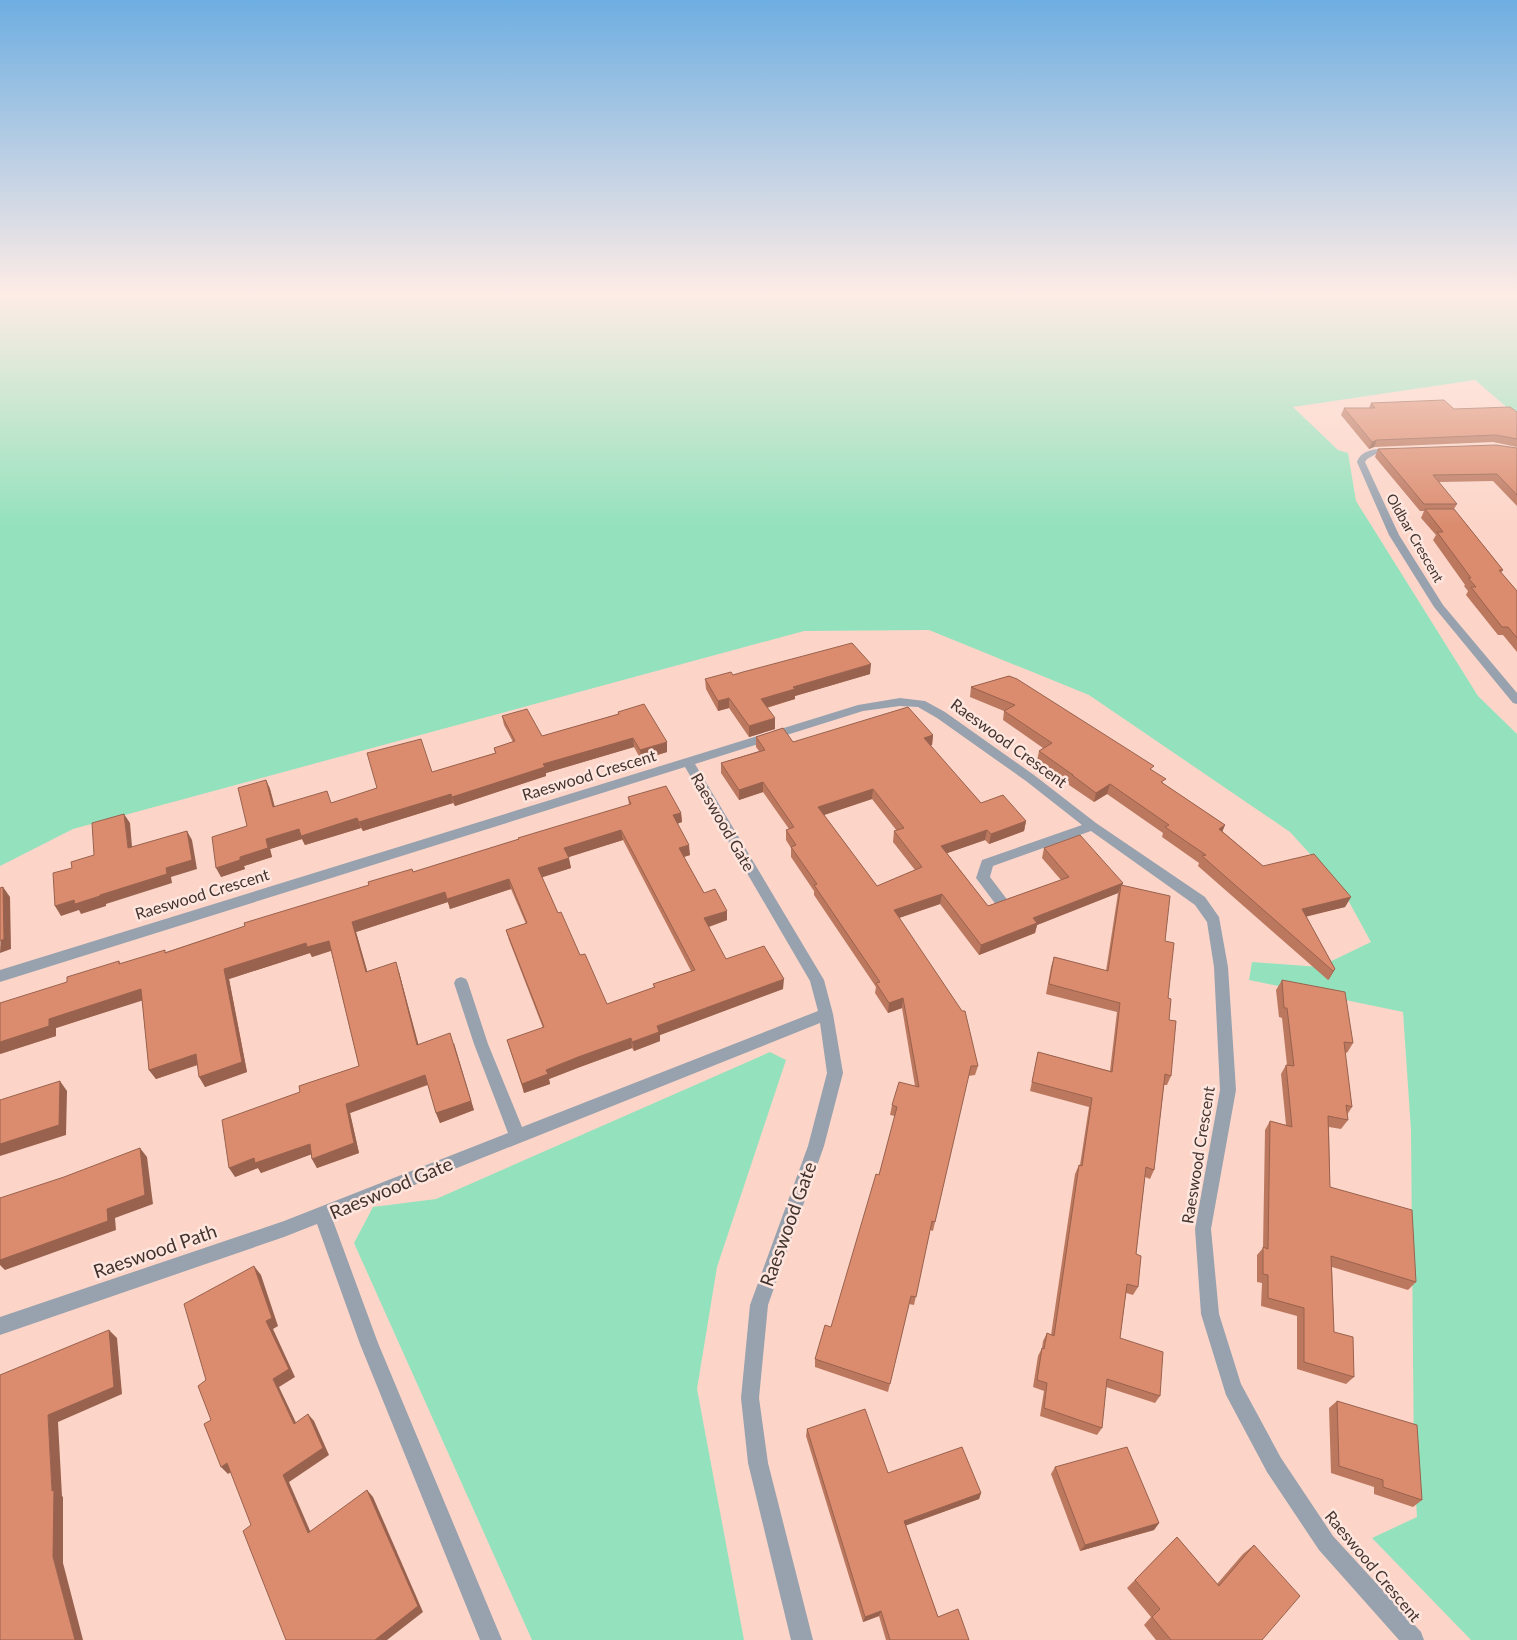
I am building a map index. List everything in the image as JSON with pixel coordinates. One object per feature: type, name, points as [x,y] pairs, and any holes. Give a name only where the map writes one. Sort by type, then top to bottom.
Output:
[{"type":"street","name":"Oldbar Crescent","points":[[1404,451],[1374,452],[1363,457],[1361,462],[1373,492],[1394,535],[1439,607],[1517,700]]},
{"type":"street","name":"Raeswood Crescent","points":[[0,976],[862,708],[900,702],[921,704],[968,733],[1092,826],[1200,901],[1214,920],[1220,967],[1228,1090],[1203,1229],[1210,1314],[1233,1388],[1274,1465],[1326,1543],[1413,1640]]},
{"type":"street","name":"Raeswood Gate","points":[[688,762],[816,980],[826,1014],[834,1073],[816,1146],[759,1305],[750,1398],[758,1463],[802,1640]]},
{"type":"street","points":[[1002,902],[983,878],[987,863],[1092,826]]},
{"type":"street","points":[[460,984],[517,1136]]},
{"type":"street","name":"Raeswood Gate","points":[[491,1640],[369,1344],[322,1214],[826,1014]]},
{"type":"street","name":"Raeswood Path","points":[[0,1326],[322,1214]]},
{"type":"green space","points":[[0,374],[1517,374],[1517,416],[1475,380],[1293,407],[1338,450],[1348,453],[1356,501],[1478,696],[1517,734],[1517,1640],[1471,1640],[1372,1538],[1417,1517],[1414,1467],[1411,1130],[1403,1012],[1249,980],[1252,962],[1319,967],[1371,942],[1342,889],[1290,832],[1089,695],[929,630],[804,631],[73,829],[0,866]]},
{"type":"green space","points":[[770,1052],[786,1060],[717,1267],[697,1389],[744,1640],[532,1640],[354,1243],[373,1207],[436,1199]]},
{"type":"building","points":[[1444,400],[1454,409],[1510,407],[1517,412],[1517,439],[1496,435],[1377,440],[1372,442],[1344,408],[1375,408],[1371,403]]},
{"type":"building","points":[[1496,445],[1517,448],[1517,495],[1497,474],[1433,475],[1457,504],[1424,504],[1378,449]]},
{"type":"building","points":[[1425,509],[1454,509],[1503,570],[1499,570],[1517,591],[1517,638],[1508,627],[1502,627],[1471,587],[1476,587],[1437,532],[1443,532]]},
{"type":"building","points":[[852,643],[871,664],[793,687],[795,689],[761,699],[775,718],[749,726],[729,698],[718,701],[705,679],[731,672],[733,675]]},
{"type":"building","points":[[1009,676],[1017,679],[1154,766],[1150,769],[1166,779],[1161,782],[1225,825],[1219,829],[1263,866],[1314,854],[1351,897],[1302,909],[1335,969],[1333,971],[1202,856],[1206,855],[1165,827],[1169,825],[1110,784],[1096,793],[1039,751],[1052,743],[1004,711],[1015,705],[971,687]]},
{"type":"building","points":[[644,704],[667,742],[640,750],[633,738],[543,764],[545,767],[452,797],[451,794],[359,822],[357,818],[301,836],[299,829],[266,839],[268,848],[240,857],[240,860],[216,868],[212,837],[247,826],[238,788],[266,780],[273,807],[327,791],[331,803],[377,788],[367,753],[421,739],[432,772],[496,753],[494,748],[515,741],[502,716],[527,709],[542,736],[619,714],[618,712]]},
{"type":"building","points":[[908,707],[933,735],[924,738],[981,803],[1003,795],[1026,821],[991,834],[987,830],[941,846],[988,906],[1069,877],[1044,848],[1080,835],[1123,883],[1033,918],[1037,923],[981,945],[942,894],[894,910],[962,1011],[965,1011],[978,1066],[971,1066],[935,1222],[932,1221],[916,1297],[911,1296],[890,1384],[815,1359],[825,1325],[831,1327],[876,1174],[879,1175],[897,1107],[892,1105],[899,1082],[919,1087],[903,998],[889,1003],[876,983],[880,982],[814,885],[817,884],[791,847],[796,845],[786,830],[794,827],[763,782],[739,790],[721,763],[765,750],[756,737],[783,728],[793,742]],"holes":[[[873,789],[904,828],[894,831],[922,867],[877,886],[818,807]]]},
{"type":"building","points":[[666,786],[681,813],[673,815],[689,845],[679,848],[704,893],[715,889],[727,911],[704,918],[726,959],[764,946],[784,979],[657,1026],[659,1032],[632,1042],[631,1038],[578,1057],[546,1070],[548,1074],[522,1084],[507,1040],[544,1027],[506,930],[527,923],[509,879],[447,899],[445,892],[352,922],[366,972],[396,962],[417,1045],[450,1033],[471,1101],[436,1113],[425,1075],[346,1104],[354,1143],[312,1159],[310,1144],[255,1163],[254,1158],[229,1168],[222,1120],[300,1092],[299,1086],[359,1066],[329,941],[307,947],[306,943],[224,969],[242,1062],[199,1077],[196,1054],[149,1070],[141,989],[49,1019],[49,1026],[0,1042],[0,1003],[67,982],[67,977],[119,961],[119,964],[165,950],[165,953],[245,926],[244,923],[369,885],[368,882],[412,869],[413,872],[631,804],[628,797]],"holes":[[[621,830],[695,970],[653,984],[655,987],[607,1004],[585,954],[580,955],[561,912],[558,913],[538,868],[569,858],[564,848]]]},
{"type":"building","points":[[124,814],[128,848],[187,831],[192,860],[166,868],[167,874],[75,904],[74,900],[55,906],[53,873],[72,868],[71,862],[94,855],[92,823]]},
{"type":"building","points":[[1121,885],[1170,896],[1165,941],[1174,943],[1168,998],[1171,999],[1169,1020],[1176,1021],[1171,1076],[1165,1074],[1154,1170],[1146,1167],[1136,1254],[1141,1256],[1138,1287],[1127,1284],[1120,1338],[1163,1352],[1160,1396],[1107,1379],[1102,1428],[1044,1408],[1047,1383],[1037,1380],[1042,1348],[1044,1349],[1047,1333],[1054,1336],[1079,1165],[1082,1166],[1092,1098],[1032,1082],[1038,1052],[1112,1072],[1120,1003],[1049,984],[1054,957],[1108,971]]},
{"type":"building","points":[[3,887],[4,939],[0,941],[0,888]]},
{"type":"building","points":[[1282,980],[1345,992],[1353,1043],[1344,1042],[1352,1107],[1346,1105],[1348,1120],[1328,1116],[1330,1187],[1412,1210],[1416,1282],[1331,1256],[1334,1332],[1353,1337],[1354,1377],[1304,1362],[1304,1308],[1268,1298],[1268,1275],[1263,1274],[1263,1247],[1268,1249],[1270,1121],[1292,1127],[1286,1065],[1294,1066],[1287,1008],[1284,1008]]},
{"type":"building","points":[[60,1081],[59,1125],[0,1144],[0,1100]]},
{"type":"building","points":[[140,1148],[145,1195],[107,1209],[108,1221],[0,1260],[0,1198],[64,1177]]},
{"type":"building","points":[[254,1266],[272,1318],[266,1321],[289,1369],[273,1379],[294,1424],[308,1414],[323,1448],[283,1475],[308,1533],[367,1490],[418,1606],[375,1640],[286,1640],[243,1531],[251,1525],[227,1463],[221,1467],[204,1424],[211,1420],[198,1386],[206,1380],[184,1304]]},
{"type":"building","points":[[109,1330],[114,1387],[48,1415],[52,1491],[54,1490],[53,1557],[75,1640],[0,1640],[0,1375]]},
{"type":"building","points":[[1337,1401],[1417,1425],[1422,1500],[1383,1487],[1383,1480],[1339,1466]]},
{"type":"building","points":[[865,1409],[888,1473],[962,1447],[981,1493],[904,1521],[938,1617],[958,1609],[969,1640],[890,1640],[881,1611],[865,1617],[807,1429]]},
{"type":"building","points":[[1127,1447],[1159,1523],[1085,1545],[1055,1467]]},
{"type":"building","points":[[1177,1537],[1219,1586],[1254,1545],[1300,1596],[1262,1640],[1171,1640],[1152,1617],[1160,1609],[1135,1580]]}]
